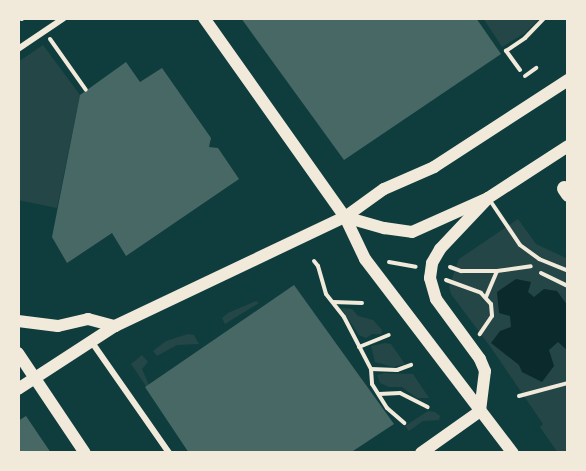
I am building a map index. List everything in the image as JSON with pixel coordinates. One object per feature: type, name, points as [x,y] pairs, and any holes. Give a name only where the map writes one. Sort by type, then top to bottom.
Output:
[{"type":"main road","points":[[204,18],[345,218],[365,259],[513,453]]},
{"type":"main road","points":[[18,388],[115,326],[345,218],[384,189],[434,166],[568,80]]},
{"type":"main road","points":[[345,218],[384,228],[412,232],[488,198],[568,146]]},
{"type":"main road","points":[[421,453],[480,411],[485,371],[480,359],[436,299],[431,289],[430,278],[432,263],[440,249],[488,198]]},
{"type":"main road","points":[[18,321],[58,326],[88,319],[115,326]]},
{"type":"main road","points":[[18,353],[85,453]]},
{"type":"street","points":[[18,49],[64,18]]},
{"type":"street","points":[[91,341],[169,453]]},
{"type":"lane","points":[[488,198],[520,245],[539,259],[568,271]]},
{"type":"path","points":[[520,70],[506,51],[525,38],[544,18]]},
{"type":"path","points":[[47,36],[86,90]]},
{"type":"path","points":[[525,76],[536,68]]},
{"type":"path","points":[[314,261],[318,266],[326,294],[344,317],[371,369],[372,384],[387,408],[404,423]]},
{"type":"path","points":[[389,262],[417,267]]},
{"type":"path","points":[[450,267],[461,271],[497,271],[531,266]]},
{"type":"path","points":[[486,298],[497,271]]},
{"type":"path","points":[[446,280],[481,293],[491,304],[492,316],[479,335]]},
{"type":"path","points":[[332,302],[362,303]]},
{"type":"path","points":[[359,347],[389,335]]},
{"type":"path","points":[[371,369],[397,370],[411,365]]},
{"type":"path","points":[[519,396],[568,383]]},
{"type":"path","points":[[379,394],[400,393],[428,407]]},
{"type":"shaded area","points":[[483,18],[540,18],[525,33],[502,47]]},
{"type":"shaded area","points":[[43,45],[80,95],[57,208],[18,200],[18,62]]},
{"type":"shaded area","points":[[518,219],[536,244],[568,259],[568,453],[558,453],[540,427],[543,424],[451,294],[449,287],[459,259]]},
{"type":"shaded area","points":[[516,279],[531,282],[528,292],[534,297],[544,289],[557,291],[568,306],[568,351],[558,342],[549,350],[554,366],[542,382],[522,372],[519,365],[491,343],[500,331],[511,327],[510,316],[499,313],[497,292]]},
{"type":"shaded area","points":[[256,301],[259,303],[225,324],[222,318],[228,313]]},
{"type":"shaded area","points":[[341,308],[352,309],[358,316],[373,320],[382,330],[381,334],[372,334],[366,338],[359,335]]},
{"type":"shaded area","points":[[188,334],[194,335],[199,344],[177,345],[157,356],[153,351],[166,341]]},
{"type":"shaded area","points":[[391,344],[405,364],[393,367],[375,362],[371,346]]},
{"type":"shaded area","points":[[142,355],[148,362],[142,369],[149,385],[146,386],[131,364]]},
{"type":"shaded area","points":[[384,373],[413,374],[429,398],[417,398],[402,387],[389,387],[380,383],[377,375]]},
{"type":"shaded area","points":[[428,411],[440,416],[439,420],[423,421],[409,431],[405,426]]},
{"type":"building","points":[[241,18],[476,18],[501,54],[344,160]]},
{"type":"building","points":[[126,62],[140,82],[162,68],[211,138],[209,147],[218,148],[239,179],[126,256],[112,233],[67,263],[52,237],[80,95]]},
{"type":"building","points":[[294,285],[394,424],[350,453],[189,453],[145,387]]},
{"type":"building","points":[[26,416],[51,453],[18,453],[18,421]]}]
